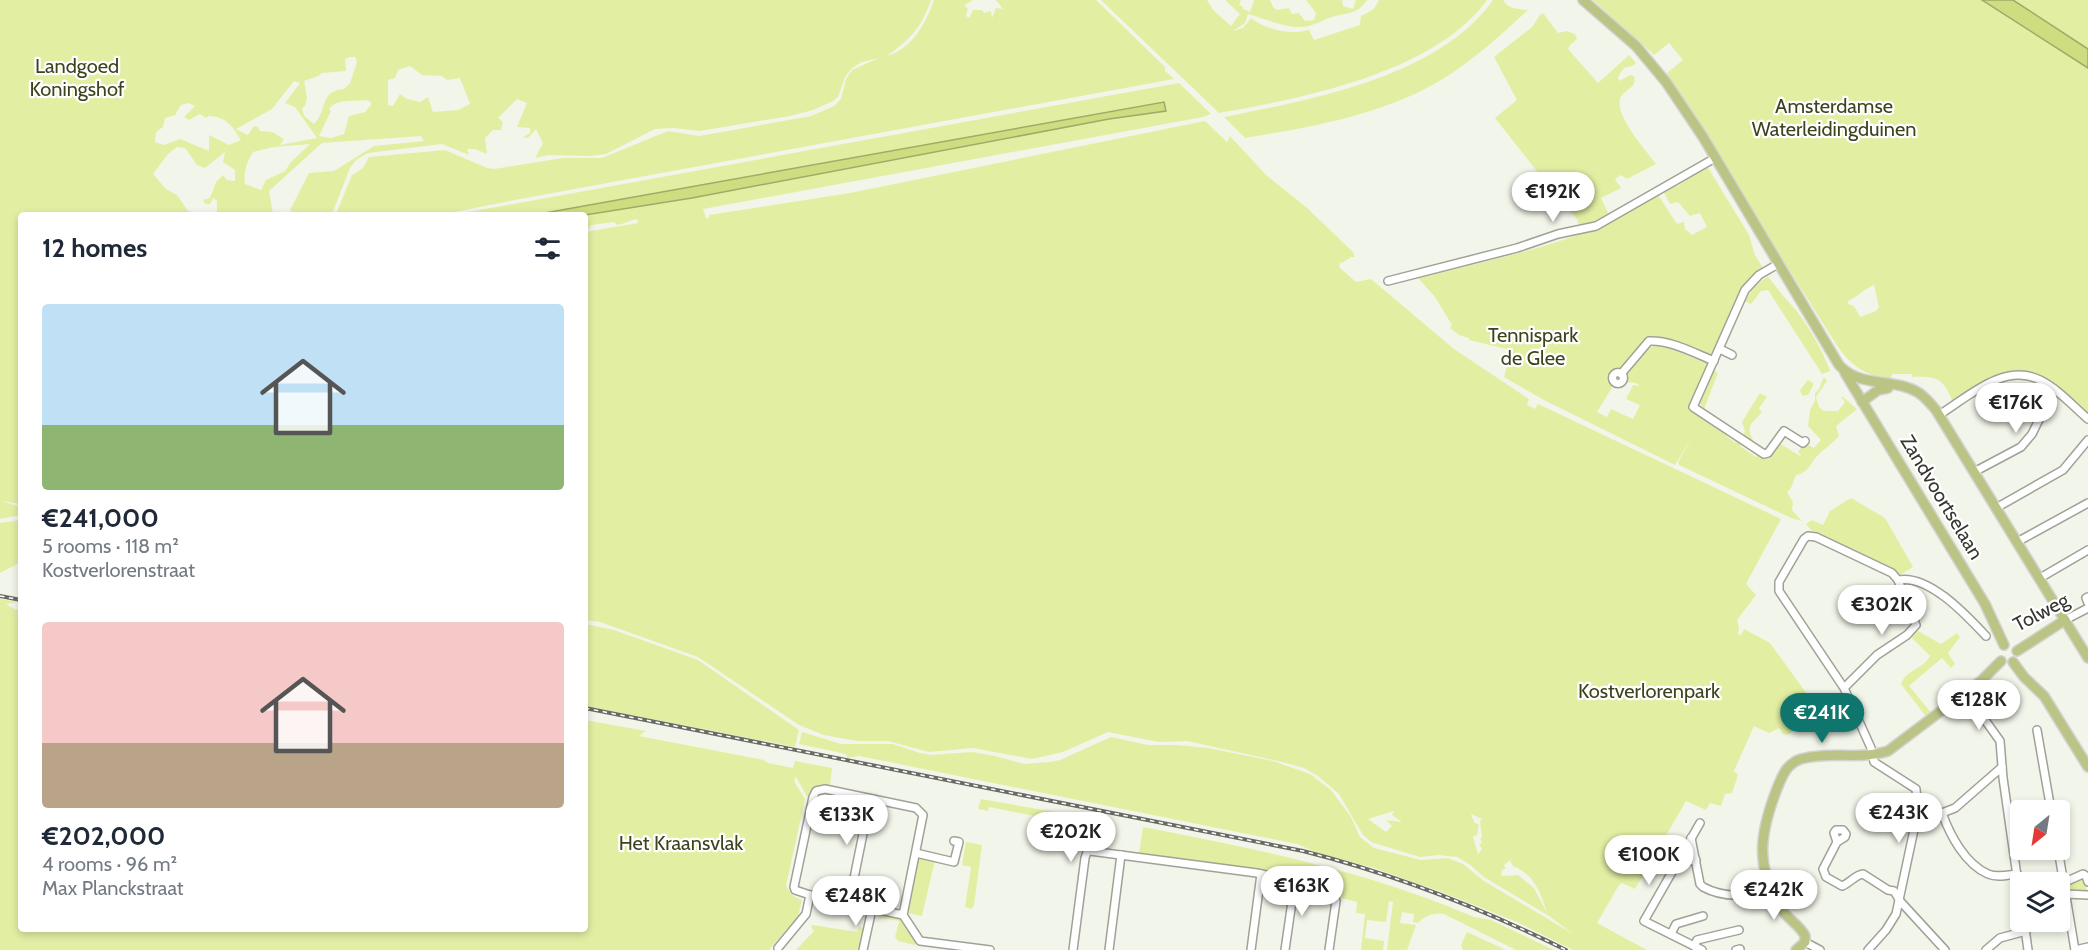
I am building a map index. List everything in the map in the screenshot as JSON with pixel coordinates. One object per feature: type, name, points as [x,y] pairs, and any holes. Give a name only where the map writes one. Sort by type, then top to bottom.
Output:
[{"type":"main road","points":[[1583,0],[1636,46],[1666,82],[1691,120],[1699,140],[1713,159],[1776,266]]},
{"type":"main road","name":"Zandvoortselaan","points":[[1776,266],[1789,293],[1804,308],[1831,354],[1844,370],[1985,604],[2004,645]]},
{"type":"main road","points":[[1844,370],[1863,380],[1902,387],[1918,393],[1928,401],[1939,415],[2088,658]]},
{"type":"main road","points":[[1862,402],[1878,390],[1902,387]]},
{"type":"main road","name":"Tolweg","points":[[2016,649],[2064,619]]},
{"type":"main road","points":[[2001,661],[1998,652],[2004,645],[2016,649],[2017,656],[2013,662]]},
{"type":"main road","points":[[2001,661],[2013,662]]},
{"type":"main road","points":[[1796,950],[1805,946],[1803,932],[1782,910],[1772,891],[1763,866],[1761,851],[1766,823],[1775,794],[1790,764],[1804,758],[1871,755],[1888,751],[1991,673],[2001,661]]},
{"type":"main road","points":[[2013,662],[2029,682],[2043,693],[2088,767]]},
{"type":"street","points":[[1388,280],[1517,248],[1558,234],[1596,226],[1713,159]]},
{"type":"street","points":[[1776,266],[1759,275],[1745,290],[1693,407],[1764,454],[1768,453],[1784,431],[1803,444],[1805,441]]},
{"type":"street","points":[[1621,374],[1649,341],[1671,344],[1714,361]]},
{"type":"street","points":[[1720,349],[1732,355]]},
{"type":"street","points":[[1939,415],[1997,379],[2018,375],[2040,380],[2054,389],[2088,419]]},
{"type":"street","points":[[1974,472],[2020,447],[2028,439],[2054,389]]},
{"type":"street","points":[[1996,508],[2060,473],[2088,440]]},
{"type":"street","points":[[2018,542],[2088,503]]},
{"type":"street","points":[[1844,688],[1877,655],[1907,635],[1916,625],[1898,580],[1886,570],[1814,536],[1808,536],[1779,582],[1778,588],[1844,688],[1871,748],[1874,762],[1916,789],[1918,811],[1900,901],[1896,914],[1886,930],[1868,950]]},
{"type":"street","points":[[2040,578],[2088,550]]},
{"type":"street","points":[[1898,580],[1909,579],[1941,594],[1959,608],[1986,636]]},
{"type":"street","name":"Tolweg","points":[[2064,619],[2087,607],[2085,598],[2088,597]]},
{"type":"street","points":[[1965,692],[1999,738],[2017,872]]},
{"type":"street","points":[[2037,730],[2049,800]]},
{"type":"street","points":[[1918,811],[1942,813],[1955,808],[2002,766]]},
{"type":"street","points":[[903,915],[795,890],[816,791],[825,789],[916,808],[923,815],[903,915],[920,941],[918,950]]},
{"type":"street","points":[[849,903],[870,799]]},
{"type":"street","points":[[1942,813],[1950,834],[1978,868],[1989,874],[2010,875]]},
{"type":"street","points":[[1700,823],[1644,921],[1702,950]]},
{"type":"street","points":[[1691,838],[1700,884],[1707,889],[1739,896],[1772,891]]},
{"type":"street","points":[[916,854],[954,862],[959,842],[954,840]]},
{"type":"street","points":[[1837,842],[1823,869],[1826,878],[1842,886],[1858,874],[1863,874],[1894,891],[1900,901],[1945,950]]},
{"type":"street","points":[[1073,950],[1086,853],[1090,851],[1261,874],[1328,889],[1335,896],[1336,901],[1329,950]]},
{"type":"street","points":[[1109,950],[1121,855]]},
{"type":"street","points":[[1676,863],[1696,860]]},
{"type":"street","points":[[1251,950],[1261,874]]},
{"type":"street","points":[[2070,880],[2083,874],[2088,882]]},
{"type":"street","points":[[1285,950],[1294,881]]},
{"type":"street","points":[[2070,894],[2088,895]]},
{"type":"street","points":[[778,948],[806,914],[810,895]]},
{"type":"street","points":[[863,950],[872,909]]},
{"type":"street","points":[[1671,934],[1676,924],[1703,916]]},
{"type":"street","points":[[2070,922],[2075,950],[2088,947]]},
{"type":"street","points":[[1694,946],[1697,940],[1739,930]]},
{"type":"street","points":[[1986,950],[2000,938],[2022,932]]},
{"type":"street","points":[[2026,932],[2028,950]]},
{"type":"street","points":[[920,941],[990,950]]},
{"type":"street","points":[[1805,946],[1819,950]]},
{"type":"green space","name":"Landgoed Koningshof","points":[[0,0],[931,0],[923,19],[914,32],[887,56],[904,48],[917,34],[934,0],[973,0],[965,5],[968,8],[966,16],[969,18],[973,10],[982,10],[984,13],[991,11],[992,18],[996,8],[1003,9],[996,0],[1096,0],[1165,67],[1165,71],[1174,79],[454,212],[337,212],[352,175],[363,168],[369,157],[445,150],[494,169],[563,158],[602,158],[668,131],[699,136],[811,116],[834,106],[841,99],[846,79],[852,70],[879,58],[862,62],[852,68],[845,77],[838,97],[813,110],[699,131],[674,128],[655,129],[606,154],[590,156],[549,155],[535,158],[543,143],[536,129],[528,138],[523,137],[530,133],[530,128],[517,127],[527,103],[517,99],[498,118],[503,122],[501,130],[493,130],[485,138],[487,154],[475,149],[467,149],[469,155],[442,144],[368,153],[356,160],[350,168],[333,212],[292,212],[290,210],[309,173],[334,171],[374,146],[424,141],[421,136],[322,143],[269,191],[273,212],[217,212],[217,201],[213,198],[210,204],[205,204],[203,200],[210,198],[216,182],[223,175],[227,180],[235,181],[235,170],[223,162],[225,152],[205,168],[197,165],[185,148],[177,147],[168,154],[153,174],[166,189],[177,195],[188,211],[191,212],[18,212],[18,504],[1,501],[18,506],[18,516],[0,519]],"holes":[[[355,57],[357,62],[350,83],[344,89],[331,93],[327,97],[314,124],[304,116],[302,108],[307,98],[304,81],[322,73],[346,71],[345,59]],[[410,66],[422,75],[442,76],[447,80],[460,78],[470,104],[458,110],[433,112],[428,97],[420,102],[407,99],[400,94],[393,106],[388,105],[388,80],[395,78],[398,70]],[[294,81],[300,83],[285,103],[295,107],[317,138],[280,145],[284,139],[272,132],[260,131],[254,126],[248,135],[236,129],[272,109]],[[366,100],[371,102],[371,105],[365,112],[349,116],[344,134],[331,138],[319,136],[331,111],[329,109],[341,102]],[[189,103],[195,106],[184,117],[189,120],[200,114],[206,118],[209,116],[225,120],[241,140],[229,145],[209,135],[209,151],[180,139],[164,145],[155,142],[156,132],[163,127],[165,118],[175,115],[181,105]],[[310,144],[285,171],[266,180],[261,190],[245,184],[246,167],[253,152],[274,147]]]},
{"type":"green space","points":[[1101,0],[1207,0],[1214,11],[1231,26],[1240,14],[1225,0],[1241,0],[1239,5],[1250,12],[1254,0],[1270,0],[1277,10],[1289,8],[1292,14],[1299,13],[1305,21],[1314,20],[1316,13],[1306,0],[1342,0],[1343,6],[1353,9],[1356,0],[1367,0],[1361,8],[1353,12],[1303,27],[1282,25],[1248,14],[1245,23],[1233,31],[1243,28],[1251,18],[1264,26],[1279,30],[1294,32],[1309,30],[1314,40],[1360,25],[1361,16],[1374,9],[1379,0],[1487,0],[1464,25],[1435,46],[1401,64],[1327,90],[1219,113]]},
{"type":"green space","points":[[1493,0],[1503,0],[1510,7],[1528,10],[1457,70],[1399,101],[1323,124],[1245,138],[1224,117],[1333,93],[1407,66],[1440,48],[1469,26]]},
{"type":"green space","name":"Amsterdamse Waterleidingduinen","points":[[1593,0],[2088,0],[2088,413],[2067,394],[2045,379],[2021,371],[1993,376],[1952,400],[1942,383],[1933,378],[1912,377],[1912,374],[1892,374],[1891,379],[1873,375],[1853,364],[1836,344],[1677,91],[1667,73],[1683,60],[1669,43],[1654,55]],"holes":[[[1874,285],[1879,307],[1876,311],[1860,317],[1848,301]]]},
{"type":"green space","points":[[1543,13],[1558,33],[1567,31],[1575,34],[1577,39],[1568,49],[1598,83],[1629,55],[1636,63],[1624,68],[1618,77],[1619,81],[1630,75],[1634,76],[1635,80],[1622,95],[1621,111],[1631,130],[1656,164],[1627,179],[1621,175],[1615,179],[1621,188],[1601,198],[1609,215],[1580,227],[1577,219],[1495,118],[1517,100],[1494,57],[1532,27]]},
{"type":"green space","name":"Kostverlorenpark","points":[[1179,83],[1211,114],[703,209],[706,218],[709,218],[709,215],[850,193],[1205,121],[1227,142],[1230,136],[1266,175],[1306,207],[1353,252],[1355,257],[1342,263],[1339,262],[1340,268],[1356,282],[1371,279],[1454,349],[1529,399],[1527,405],[1535,409],[1538,404],[1781,519],[1746,584],[1756,595],[1737,620],[1738,634],[1741,635],[1744,629],[1770,643],[1815,705],[1825,708],[1848,706],[1855,722],[1819,727],[1806,719],[1797,723],[1799,728],[1787,735],[1783,734],[1779,728],[1769,733],[1754,726],[1734,771],[1738,775],[1732,793],[1725,794],[1721,806],[1710,803],[1706,810],[1686,801],[1635,889],[1622,883],[1619,885],[1597,923],[1647,950],[1573,950],[1517,922],[1444,893],[1374,868],[1320,854],[1297,844],[859,756],[847,758],[846,754],[799,744],[802,732],[841,744],[893,744],[931,755],[972,752],[1024,764],[1060,760],[1111,737],[1148,745],[1208,748],[1273,761],[1310,774],[1331,790],[1351,817],[1360,837],[1374,848],[1421,860],[1448,858],[1463,864],[1484,881],[1573,934],[1457,857],[1438,855],[1420,857],[1371,842],[1363,835],[1339,794],[1318,776],[1304,768],[1187,741],[1159,742],[1108,732],[1063,752],[1032,759],[973,748],[929,752],[888,741],[857,741],[824,735],[799,725],[698,657],[600,622],[588,620],[588,231],[638,223],[637,219],[617,225],[614,222],[591,225],[588,229],[588,215],[692,198],[1109,119],[1166,111],[1164,102],[553,212],[469,212]],"holes":[[[1394,811],[1392,815],[1402,822],[1386,820],[1392,826],[1386,832],[1368,819]],[[1471,814],[1482,819],[1480,821],[1482,843],[1479,844],[1482,849],[1478,854],[1473,837],[1477,835],[1479,825],[1474,822]],[[1510,860],[1513,866],[1531,879],[1539,891],[1547,913],[1534,888],[1518,875],[1501,876],[1502,870],[1506,869],[1504,865]]]},
{"type":"green space","name":"Tennispark de Glee","points":[[1707,166],[1749,235],[1755,255],[1764,270],[1741,292],[1711,359],[1654,340],[1621,371],[1616,371],[1611,375],[1609,381],[1613,386],[1597,412],[1607,417],[1611,409],[1633,419],[1640,405],[1626,399],[1633,385],[1640,386],[1636,383],[1625,382],[1626,374],[1647,350],[1664,346],[1709,364],[1690,409],[1728,432],[1726,436],[1736,443],[1738,439],[1743,442],[1740,446],[1756,457],[1760,454],[1768,458],[1779,443],[1800,456],[1798,452],[1802,446],[1807,444],[1814,448],[1821,440],[1808,426],[1815,393],[1824,377],[1827,381],[1816,397],[1819,407],[1824,411],[1838,411],[1845,402],[1841,397],[1843,397],[1857,409],[1836,426],[1839,436],[1817,456],[1806,470],[1796,475],[1787,492],[1793,502],[1792,510],[1802,521],[1791,518],[1679,465],[1678,462],[1693,435],[1675,465],[1542,399],[1504,377],[1511,350],[1469,340],[1459,335],[1450,328],[1452,325],[1435,297],[1419,279],[1419,275],[1420,278],[1571,237],[1618,218],[1658,195],[1677,224],[1684,222],[1685,229],[1692,235],[1707,227],[1700,213],[1690,216],[1678,202],[1670,204],[1663,191],[1679,185]]},
{"type":"green space","points":[[1768,276],[1805,323],[1830,371],[1822,374],[1768,290],[1761,291],[1751,304],[1745,301],[1754,287]]},
{"type":"green space","points":[[1714,371],[1718,373],[1704,409],[1700,403]]},
{"type":"green space","points":[[1808,380],[1813,383],[1813,386],[1808,395],[1802,396],[1800,390]]},
{"type":"green space","points":[[2032,383],[2048,391],[2045,402],[2027,392]]},
{"type":"green space","points":[[1760,393],[1767,397],[1759,408],[1762,412],[1750,427],[1753,440],[1750,442],[1743,438],[1745,431],[1742,422]]},
{"type":"green space","points":[[1851,498],[1885,518],[1913,567],[1900,575],[1892,568],[1811,530],[1806,524],[1812,520],[1823,525],[1830,511]]},
{"type":"green space","points":[[18,520],[18,564],[0,573],[0,523]]},
{"type":"green space","name":"Het Kraansvlak","points":[[0,599],[18,602],[6,604],[18,609],[18,932],[588,932],[588,721],[646,731],[639,736],[764,760],[768,763],[793,768],[795,761],[832,768],[830,786],[822,784],[811,792],[809,800],[796,777],[794,781],[805,799],[786,886],[793,896],[802,900],[796,925],[791,924],[769,950],[0,950]]},
{"type":"green space","points":[[588,625],[614,630],[698,660],[799,730],[795,747],[588,707]]},
{"type":"green space","points":[[1918,631],[1941,644],[1957,633],[1960,637],[1948,653],[1955,664],[1951,668],[1942,658],[1909,686],[1933,715],[1928,719],[1901,684],[1903,679],[1930,656],[1910,636]]},
{"type":"green space","points":[[981,799],[1055,812],[1055,820],[989,807],[988,811],[978,809]]},
{"type":"green space","points":[[1143,827],[1269,853],[1352,874],[1474,917],[1491,920],[1554,950],[1516,950],[1444,914],[1430,915],[1418,923],[1413,922],[1414,914],[1402,912],[1400,923],[1416,925],[1407,950],[1387,950],[1393,902],[1389,901],[1386,922],[1367,920],[1365,938],[1384,941],[1383,950],[1361,950],[1365,914],[1356,913],[1357,902],[1338,897],[1332,886],[1257,870],[1139,854]]},
{"type":"green space","points":[[966,842],[982,845],[972,909],[965,907],[971,867],[962,865]]},
{"type":"green space","points":[[919,858],[935,860],[922,916],[908,913]]},
{"type":"green space","points":[[2084,877],[2087,893],[2070,892],[2070,882]]},
{"type":"green space","points":[[877,914],[900,919],[916,942],[915,945],[898,941],[895,937],[899,921],[877,917]]},
{"type":"green space","points":[[813,925],[857,932],[859,927],[864,928],[859,950],[796,950],[814,931],[811,927]]},
{"type":"green space","points":[[1467,932],[1506,950],[1463,950],[1461,945]]},
{"type":"shaded area","points":[[1982,0],[2013,0],[2088,49],[2088,68]]},
{"type":"shaded area","points":[[1164,102],[1166,111],[1109,119],[692,198],[588,215],[588,212],[550,212]]},
{"type":"railway","points":[[0,596],[18,599]]},
{"type":"railway","points":[[588,709],[1303,851],[1371,870],[1437,893],[1566,950]]}]
